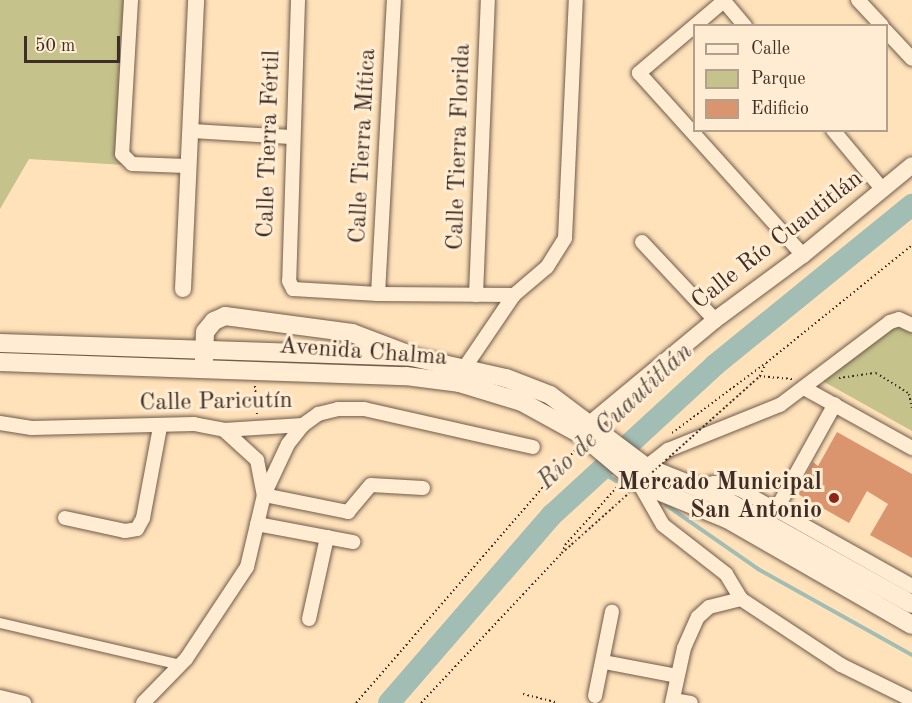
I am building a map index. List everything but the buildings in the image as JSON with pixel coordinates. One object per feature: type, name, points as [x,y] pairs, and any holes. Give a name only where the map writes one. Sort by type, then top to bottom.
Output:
[{"type":"main road","points":[[204,369],[205,332],[214,321],[225,316],[352,333],[412,357]]},
{"type":"main road","name":"Avenida Chalma","points":[[0,344],[203,348],[412,357],[465,367],[550,395],[629,468],[727,519],[912,625]]},
{"type":"main road","name":"Avenida Chalma","points":[[0,362],[406,376],[459,383],[522,402],[588,431]]},
{"type":"main road","name":"Avenida Chalma","points":[[629,468],[716,495],[912,604]]},
{"type":"street","points":[[131,0],[122,154],[132,164],[187,166]]},
{"type":"street","points":[[183,289],[196,0]]},
{"type":"street","name":"Calle Tierra Fértil","points":[[298,0],[289,281],[293,289],[378,294]]},
{"type":"street","name":"Calle Tierra Mítica","points":[[378,294],[394,0]]},
{"type":"street","name":"Calle Tierra Florida","points":[[476,295],[488,0]]},
{"type":"street","points":[[465,367],[514,295],[547,267],[565,238],[576,0]]},
{"type":"street","points":[[702,0],[721,3],[743,24]]},
{"type":"street","points":[[858,0],[880,24]]},
{"type":"street","points":[[696,24],[721,3]]},
{"type":"street","points":[[693,27],[639,72],[803,255]]},
{"type":"street","points":[[888,33],[912,59]]},
{"type":"street","points":[[191,131],[292,137]]},
{"type":"street","points":[[835,132],[883,190]]},
{"type":"street","name":"Calle Río Cuautitlán","points":[[588,431],[715,320],[803,255],[912,165]]},
{"type":"street","points":[[642,242],[715,320]]},
{"type":"street","points":[[378,294],[514,295]]},
{"type":"street","points":[[906,322],[754,418],[668,450],[629,468],[651,510],[663,525],[726,574],[741,599],[841,665],[912,700]]},
{"type":"street","points":[[808,384],[835,404],[912,448]]},
{"type":"street","points":[[776,510],[835,404]]},
{"type":"street","name":"Calle Paricutín","points":[[0,423],[32,428],[194,424],[224,430],[303,425],[318,414],[338,408],[364,409],[533,447]]},
{"type":"street","points":[[143,703],[180,665],[220,611],[247,567],[264,495],[288,444],[303,425]]},
{"type":"street","points":[[65,518],[125,531],[137,529],[143,518],[160,426]]},
{"type":"street","points":[[224,430],[257,460],[264,495]]},
{"type":"street","points":[[693,487],[725,484],[912,585]]},
{"type":"street","points":[[264,495],[348,512],[371,485],[423,488]]},
{"type":"street","points":[[257,524],[352,542]]},
{"type":"street","points":[[309,619],[327,537]]},
{"type":"street","points":[[691,703],[673,701],[677,676],[698,617],[709,607],[741,599]]},
{"type":"street","points":[[595,696],[604,662],[612,612]]},
{"type":"street","points":[[0,623],[180,665]]},
{"type":"street","points":[[604,662],[677,676]]},
{"type":"street","points":[[0,697],[24,703]]},
{"type":"path","points":[[664,439],[766,363],[912,245]]},
{"type":"path","points":[[421,703],[562,554],[760,376],[766,363]]},
{"type":"path","points":[[254,371],[257,428]]},
{"type":"path","points":[[760,376],[808,384],[876,373],[909,394]]},
{"type":"path","points":[[912,389],[909,394],[912,408]]},
{"type":"path","points":[[356,703],[588,431]]},
{"type":"path","points":[[562,554],[565,545],[629,468]]},
{"type":"path","points":[[523,694],[558,703]]},
{"type":"green space","points":[[0,0],[131,0],[124,165],[29,159],[0,209]]},
{"type":"green space","points":[[896,326],[912,333],[912,431],[819,379]]},
{"type":"waterway","name":"Rio de Cuautitlán","points":[[389,703],[552,515],[715,365],[912,205]]},
{"type":"waterway","points":[[600,471],[616,481]]},
{"type":"waterway","points":[[666,505],[758,569],[912,655]]},
{"type":"place","name":"Mercado Municipal San Antonio","points":[[834,498]]}]
